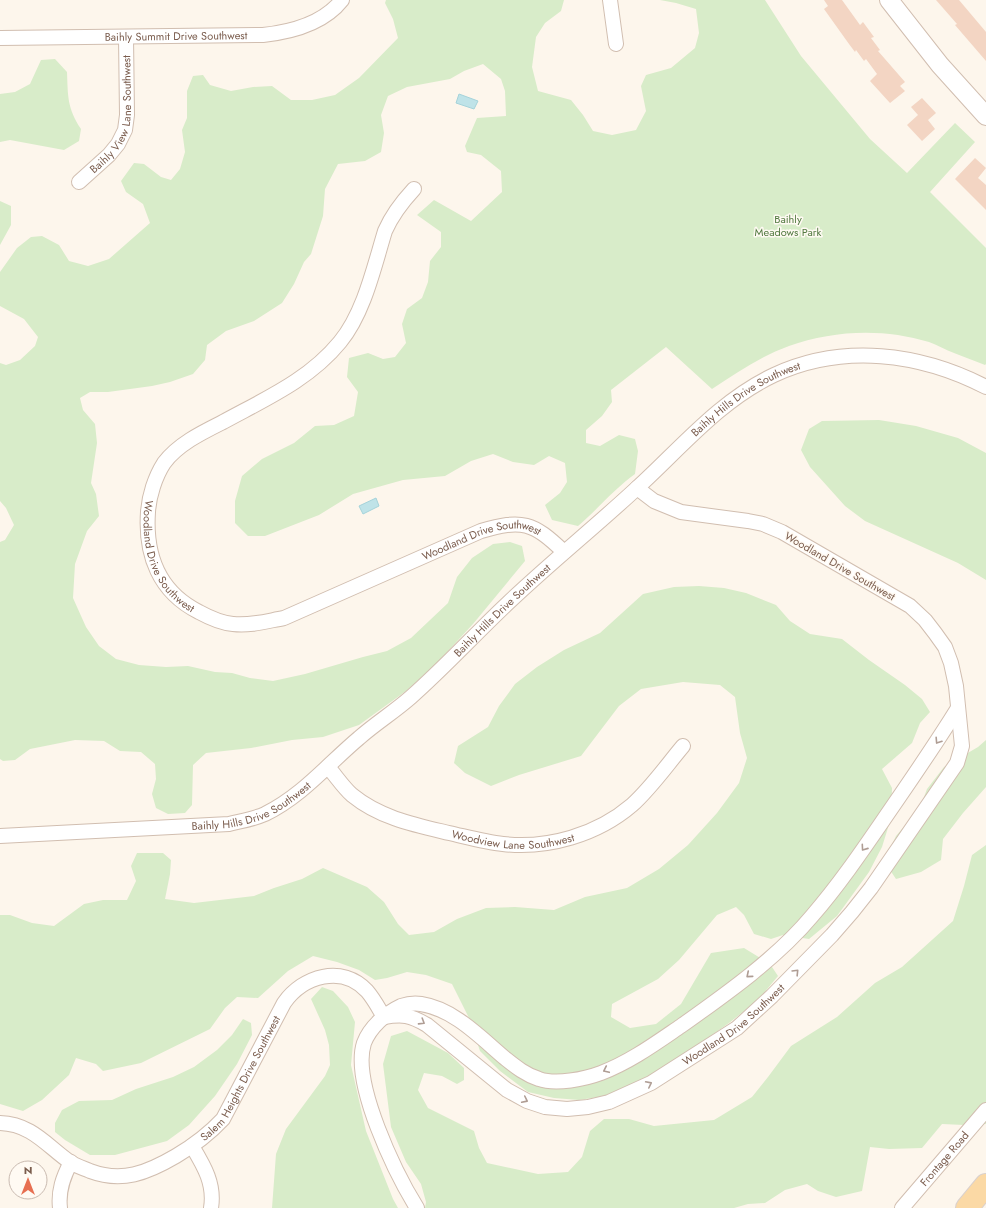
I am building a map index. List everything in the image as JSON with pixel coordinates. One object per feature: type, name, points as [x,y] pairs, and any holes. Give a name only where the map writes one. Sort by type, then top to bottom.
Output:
[{"type":"main road","points":[[967,1208],[986,1185]]},
{"type":"street","name":"Baihly Summit Drive Southwest","points":[[0,38],[249,36],[272,34],[295,29],[313,22],[342,0]]},
{"type":"street","points":[[610,0],[616,44]]},
{"type":"street","points":[[889,0],[940,65],[986,116]]},
{"type":"street","name":"Baihly View Lane Southwest","points":[[78,182],[109,155],[118,144],[125,130],[127,116],[126,37]]},
{"type":"street","name":"Woodland Drive Southwest","points":[[414,189],[399,205],[390,220],[362,304],[341,342],[326,358],[307,374],[285,388],[191,440],[174,453],[164,464],[154,484],[149,502],[147,527],[149,548],[155,566],[163,582],[176,597],[193,609],[211,618],[233,624],[254,624],[284,618],[481,531],[498,526],[510,524],[536,528],[547,535],[564,552]]},
{"type":"street","name":"Baihly Hills Drive Southwest","points":[[0,836],[229,824],[264,814],[297,794],[357,739],[412,696],[452,659],[506,605],[637,488],[712,416],[747,389],[776,374],[805,364],[833,358],[862,356],[893,357],[921,362],[949,370],[986,387]]},
{"type":"street","name":"Woodland Drive Southwest","points":[[384,1017],[402,1014],[416,1018],[427,1025],[507,1090],[527,1101],[545,1107],[567,1109],[588,1107],[609,1102],[652,1083],[737,1028],[772,996],[832,935],[852,912],[875,881],[957,763],[962,746],[955,680],[951,663],[945,647],[924,620],[910,606],[782,532],[763,524],[748,521],[681,512],[654,501],[637,488]]},
{"type":"street","points":[[417,1208],[380,1134],[371,1110],[365,1086],[364,1043],[373,1027],[384,1017],[403,1005],[416,1004],[432,1006],[444,1011],[463,1023],[522,1072],[540,1080],[560,1081],[578,1079],[601,1073],[625,1061],[662,1039],[711,1005],[742,981],[791,938],[811,918],[846,874],[935,745],[958,708]]},
{"type":"street","name":"Woodview Lane Southwest","points":[[328,767],[351,794],[370,808],[391,818],[422,827],[502,844],[527,846],[552,843],[575,837],[599,827],[620,814],[644,793],[683,746]]},
{"type":"street","name":"Salem Heights Drive Southwest","points":[[0,1123],[15,1126],[40,1136],[71,1162],[104,1176],[132,1175],[145,1172],[192,1146],[215,1128],[223,1118],[284,1003],[297,987],[310,980],[325,976],[334,976],[351,980],[366,990],[384,1017]]},
{"type":"street","name":"Frontage Road","points":[[902,1208],[986,1110]]},
{"type":"street","points":[[192,1146],[209,1176],[212,1189],[211,1208]]},
{"type":"street","points":[[60,1208],[60,1190],[63,1177],[71,1162]]},
{"type":"green space","name":"Baihly Meadows Park","points":[[386,0],[564,0],[561,11],[545,23],[536,37],[532,67],[538,91],[571,100],[593,131],[612,135],[636,130],[646,111],[641,86],[646,75],[671,68],[695,48],[699,33],[696,9],[660,0],[765,0],[801,56],[870,139],[907,173],[955,123],[975,142],[930,192],[986,248],[986,364],[985,365],[929,342],[912,337],[877,333],[841,334],[806,341],[779,350],[749,365],[712,389],[666,347],[611,390],[612,402],[602,416],[586,430],[586,443],[600,446],[619,435],[635,439],[638,451],[635,474],[620,486],[578,526],[552,520],[545,505],[560,493],[567,482],[565,463],[549,456],[534,465],[513,462],[493,454],[471,461],[445,476],[403,480],[353,494],[319,515],[265,536],[248,536],[235,523],[235,501],[242,476],[262,459],[294,443],[315,426],[334,425],[354,416],[358,392],[347,377],[349,358],[368,353],[383,359],[395,357],[406,343],[402,324],[407,309],[422,298],[428,282],[430,261],[441,247],[441,232],[417,215],[434,200],[471,221],[502,192],[501,171],[481,155],[467,152],[465,146],[477,118],[506,116],[505,91],[501,79],[483,64],[464,71],[450,79],[407,87],[388,96],[381,115],[384,133],[381,152],[365,161],[338,164],[325,189],[323,216],[311,254],[304,262],[294,284],[282,303],[254,321],[226,331],[207,345],[205,360],[193,374],[170,382],[152,386],[108,392],[90,392],[80,398],[83,410],[95,424],[97,443],[91,483],[96,494],[99,516],[87,531],[75,564],[73,598],[86,627],[99,646],[116,659],[139,665],[166,667],[188,666],[215,672],[232,673],[250,678],[273,681],[305,674],[387,651],[411,638],[448,603],[457,577],[472,558],[493,544],[510,542],[522,546],[525,561],[473,624],[437,663],[406,691],[359,725],[323,737],[292,740],[251,748],[206,753],[193,765],[192,805],[185,813],[168,814],[156,808],[152,794],[156,779],[155,764],[141,752],[120,751],[104,741],[75,740],[30,749],[15,760],[3,761],[0,759],[0,542],[5,540],[14,525],[6,508],[0,501],[0,363],[6,365],[20,360],[35,346],[38,337],[24,319],[0,306],[0,272],[17,248],[31,237],[42,236],[59,245],[69,261],[88,266],[109,259],[150,223],[143,204],[126,192],[121,181],[134,163],[144,164],[161,177],[171,180],[180,169],[185,152],[182,130],[187,118],[187,91],[193,76],[203,75],[210,85],[231,91],[253,87],[272,86],[291,100],[312,100],[335,95],[359,78],[398,38],[393,19],[385,3]]},
{"type":"green space","points":[[55,59],[67,72],[69,102],[76,122],[81,129],[79,141],[64,150],[10,140],[0,142],[0,94],[15,92],[30,84],[41,60]]},
{"type":"green space","points":[[0,201],[11,206],[11,225],[0,245]]},
{"type":"green space","points":[[879,420],[916,426],[958,438],[986,453],[986,580],[958,563],[865,521],[845,506],[810,467],[801,450],[809,429],[822,421]]},
{"type":"green space","points":[[699,586],[724,588],[746,593],[776,605],[790,621],[810,634],[842,639],[922,699],[930,712],[920,723],[912,743],[882,769],[892,788],[891,818],[882,847],[869,872],[837,916],[809,939],[783,935],[771,939],[754,934],[744,915],[736,907],[717,915],[679,960],[658,979],[612,1004],[611,1017],[630,1028],[656,1024],[681,1004],[711,953],[744,948],[770,964],[778,976],[758,1000],[729,1023],[674,1062],[611,1095],[579,1100],[554,1098],[528,1092],[500,1071],[480,1051],[469,1018],[452,984],[426,975],[407,972],[375,980],[359,970],[337,962],[313,956],[288,971],[258,998],[237,997],[225,1008],[210,1029],[141,1063],[103,1071],[96,1064],[76,1058],[69,1075],[42,1100],[23,1111],[0,1104],[0,915],[10,915],[32,923],[54,926],[84,904],[103,900],[127,900],[136,881],[131,866],[137,853],[163,853],[171,860],[165,899],[194,903],[254,896],[302,879],[323,868],[367,887],[384,902],[398,924],[409,935],[434,932],[457,919],[486,908],[515,907],[554,910],[585,897],[627,888],[659,869],[688,845],[717,813],[739,783],[747,758],[740,733],[735,697],[720,685],[683,682],[641,689],[619,706],[581,756],[519,775],[491,786],[465,773],[454,763],[458,746],[488,727],[499,706],[515,684],[537,667],[564,650],[600,633],[643,594],[674,587]]},
{"type":"green space","points":[[986,740],[986,787],[943,839],[941,860],[921,872],[896,879],[884,861],[896,836],[920,808],[927,789],[944,767],[978,747]]},
{"type":"green space","points":[[986,845],[986,1124],[942,1124],[922,1148],[889,1149],[870,1147],[862,1191],[836,1197],[818,1191],[807,1184],[785,1190],[765,1203],[748,1204],[734,1208],[425,1208],[426,1202],[421,1184],[406,1162],[391,1127],[383,1064],[391,1036],[407,1031],[448,1053],[464,1068],[464,1080],[457,1084],[442,1076],[424,1073],[418,1090],[428,1108],[474,1131],[479,1148],[487,1163],[538,1174],[568,1172],[582,1157],[590,1131],[604,1119],[629,1119],[654,1126],[714,1120],[752,1097],[791,1046],[837,1017],[875,983],[902,967],[953,921],[972,855]]},
{"type":"green space","points":[[322,987],[333,991],[348,1007],[355,1022],[351,1065],[366,1131],[398,1208],[272,1208],[276,1154],[286,1129],[325,1076],[330,1065],[329,1045],[325,1030],[311,999]]},
{"type":"green space","points":[[243,1019],[251,1023],[252,1035],[237,1064],[215,1096],[189,1125],[167,1141],[115,1155],[90,1155],[55,1132],[55,1123],[62,1110],[79,1101],[112,1100],[136,1089],[173,1077],[194,1067],[217,1050],[232,1035]]},
{"type":"water","points":[[459,94],[478,101],[474,109],[456,103]]},
{"type":"water","points":[[376,498],[379,506],[363,514],[359,506]]},
{"type":"building","points":[[824,0],[842,0],[860,25],[863,22],[874,37],[871,38],[880,50],[878,51],[905,82],[900,86],[905,91],[890,103],[870,81],[877,74],[866,59],[864,61],[856,50],[855,52],[849,44],[824,9],[828,6]]},
{"type":"building","points":[[936,0],[959,0],[986,32],[986,61],[955,25],[957,24]]},
{"type":"building","points":[[922,98],[936,113],[928,120],[935,129],[922,141],[907,125],[918,115],[911,107]]},
{"type":"building","points":[[975,158],[986,168],[978,178],[986,185],[986,210],[955,179]]}]
